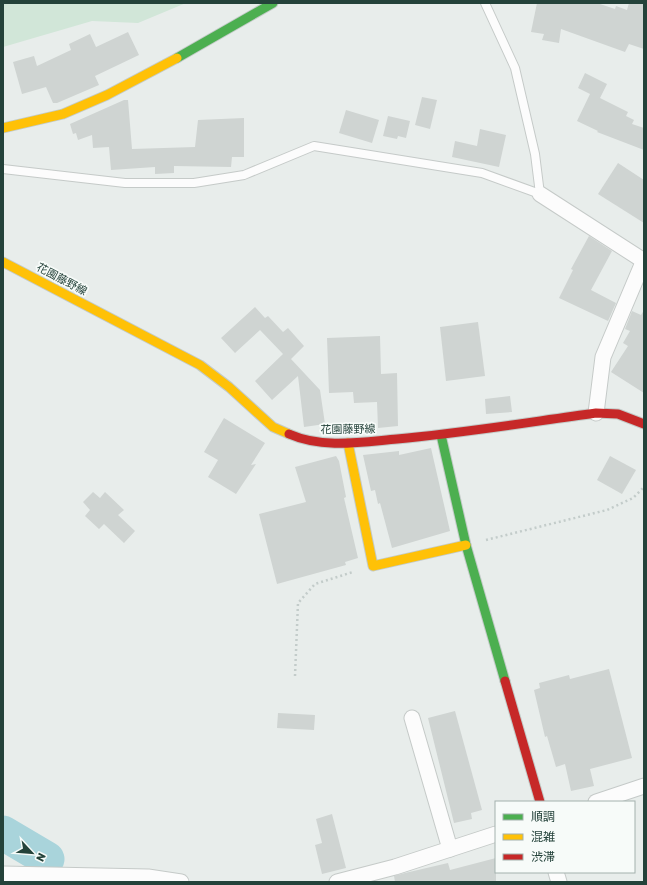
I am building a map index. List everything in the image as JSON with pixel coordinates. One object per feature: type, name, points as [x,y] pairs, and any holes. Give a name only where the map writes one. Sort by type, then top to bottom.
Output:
[{"type":"street","points":[[3,128],[63,114],[107,95],[169,63],[273,3]]},
{"type":"street","points":[[540,194],[644,260],[603,357],[596,414]]},
{"type":"street","name":"花園藤野線","points":[[3,262],[200,365],[229,387],[273,426],[300,439],[323,443],[348,443],[441,435],[596,414],[618,414],[644,424]]},
{"type":"street","points":[[441,435],[466,545],[540,801]]},
{"type":"street","points":[[348,443],[373,566],[466,545]]},
{"type":"street","points":[[412,718],[450,849]]},
{"type":"street","points":[[599,801],[644,786]]},
{"type":"street","points":[[337,882],[396,867],[495,834]]},
{"type":"street","points":[[3,874],[148,877],[181,882]]},
{"type":"lane","points":[[3,169],[125,182],[194,184],[244,175],[314,146],[482,173],[540,194],[535,154],[515,68],[485,3]]},
{"type":"path","points":[[466,545],[607,510],[634,498],[644,487]]},
{"type":"path","points":[[295,676],[298,604],[315,584],[373,566]]},
{"type":"green space","points":[[3,3],[186,3],[138,23],[92,21],[3,47]]},
{"type":"building","points":[[537,3],[597,3],[615,9],[616,6],[627,10],[629,3],[644,3],[644,49],[629,44],[625,52],[561,29],[559,43],[542,40],[544,34],[531,32]]},
{"type":"building","points":[[128,32],[139,55],[95,76],[99,85],[57,103],[53,103],[46,87],[22,94],[13,62],[34,56],[37,66],[71,50],[69,44],[90,34],[96,47]]},
{"type":"building","points":[[585,73],[607,84],[600,98],[628,112],[626,116],[634,120],[632,124],[644,128],[644,150],[597,132],[598,131],[577,121],[590,94],[578,88]]},
{"type":"building","points":[[422,97],[437,100],[430,129],[415,125]]},
{"type":"building","points":[[124,100],[128,100],[132,149],[195,147],[198,120],[244,118],[244,157],[232,157],[231,167],[174,166],[174,173],[155,174],[155,167],[111,170],[109,147],[93,148],[92,135],[78,140],[76,133],[73,134],[70,124]]},
{"type":"building","points":[[346,110],[379,120],[372,143],[339,133]]},
{"type":"building","points":[[388,116],[410,121],[406,138],[398,136],[397,139],[383,136]]},
{"type":"building","points":[[480,129],[506,135],[499,167],[452,157],[455,141],[477,146]]},
{"type":"building","points":[[618,163],[644,180],[644,223],[598,194]]},
{"type":"building","points":[[589,236],[612,251],[591,290],[616,303],[608,321],[559,298],[573,270],[571,269]]},
{"type":"building","points":[[255,307],[265,318],[268,316],[283,332],[288,328],[304,346],[291,359],[320,390],[325,424],[304,427],[298,376],[272,400],[255,381],[283,354],[260,330],[235,353],[221,338]]},
{"type":"building","points":[[644,310],[644,393],[611,372],[628,346],[623,343],[630,331],[625,329],[632,311],[641,315]]},
{"type":"building","points":[[478,322],[485,376],[446,381],[440,327]]},
{"type":"building","points":[[380,336],[381,374],[397,373],[398,426],[378,428],[377,402],[354,403],[353,392],[329,393],[327,338]]},
{"type":"building","points":[[510,396],[512,412],[486,414],[485,399]]},
{"type":"building","points":[[224,418],[265,443],[251,465],[256,464],[236,494],[208,477],[218,460],[204,452]]},
{"type":"building","points":[[431,448],[450,531],[392,548],[380,503],[378,504],[375,490],[371,491],[363,455],[399,451],[399,455]]},
{"type":"building","points":[[336,456],[339,461],[346,497],[344,498],[358,558],[345,562],[346,565],[277,584],[259,514],[306,502],[295,467]]},
{"type":"building","points":[[610,456],[636,470],[622,494],[597,480]]},
{"type":"building","points":[[93,492],[100,498],[105,492],[124,510],[118,515],[135,531],[124,543],[104,524],[99,529],[85,516],[90,510],[83,502]]},
{"type":"building","points":[[609,669],[632,758],[590,769],[594,786],[571,791],[565,764],[556,767],[547,736],[545,737],[534,690],[540,688],[539,683],[569,675],[570,679]]},
{"type":"building","points":[[455,711],[482,810],[471,813],[472,819],[454,823],[428,718]]},
{"type":"building","points":[[278,713],[315,715],[314,730],[277,728]]},
{"type":"building","points":[[332,814],[346,868],[322,874],[315,845],[322,843],[316,819]]},
{"type":"building","points":[[495,858],[496,882],[395,882],[394,876],[448,863],[450,870]]},
{"type":"waterway","points":[[3,833],[47,859]]},
{"type":"traffic: fast","points":[[177,58],[273,3]]},
{"type":"traffic: fast","points":[[441,435],[466,545],[505,681]]},
{"type":"traffic: slow","points":[[3,128],[63,114],[107,95],[177,58]]},
{"type":"traffic: slow","points":[[3,262],[200,365],[229,387],[273,427],[289,434]]},
{"type":"traffic: slow","points":[[348,443],[373,566],[466,545]]},
{"type":"traffic: jam","points":[[289,434],[315,442],[356,443],[447,434],[596,413],[618,414],[644,424]]},
{"type":"traffic: jam","points":[[505,681],[540,801]]}]
